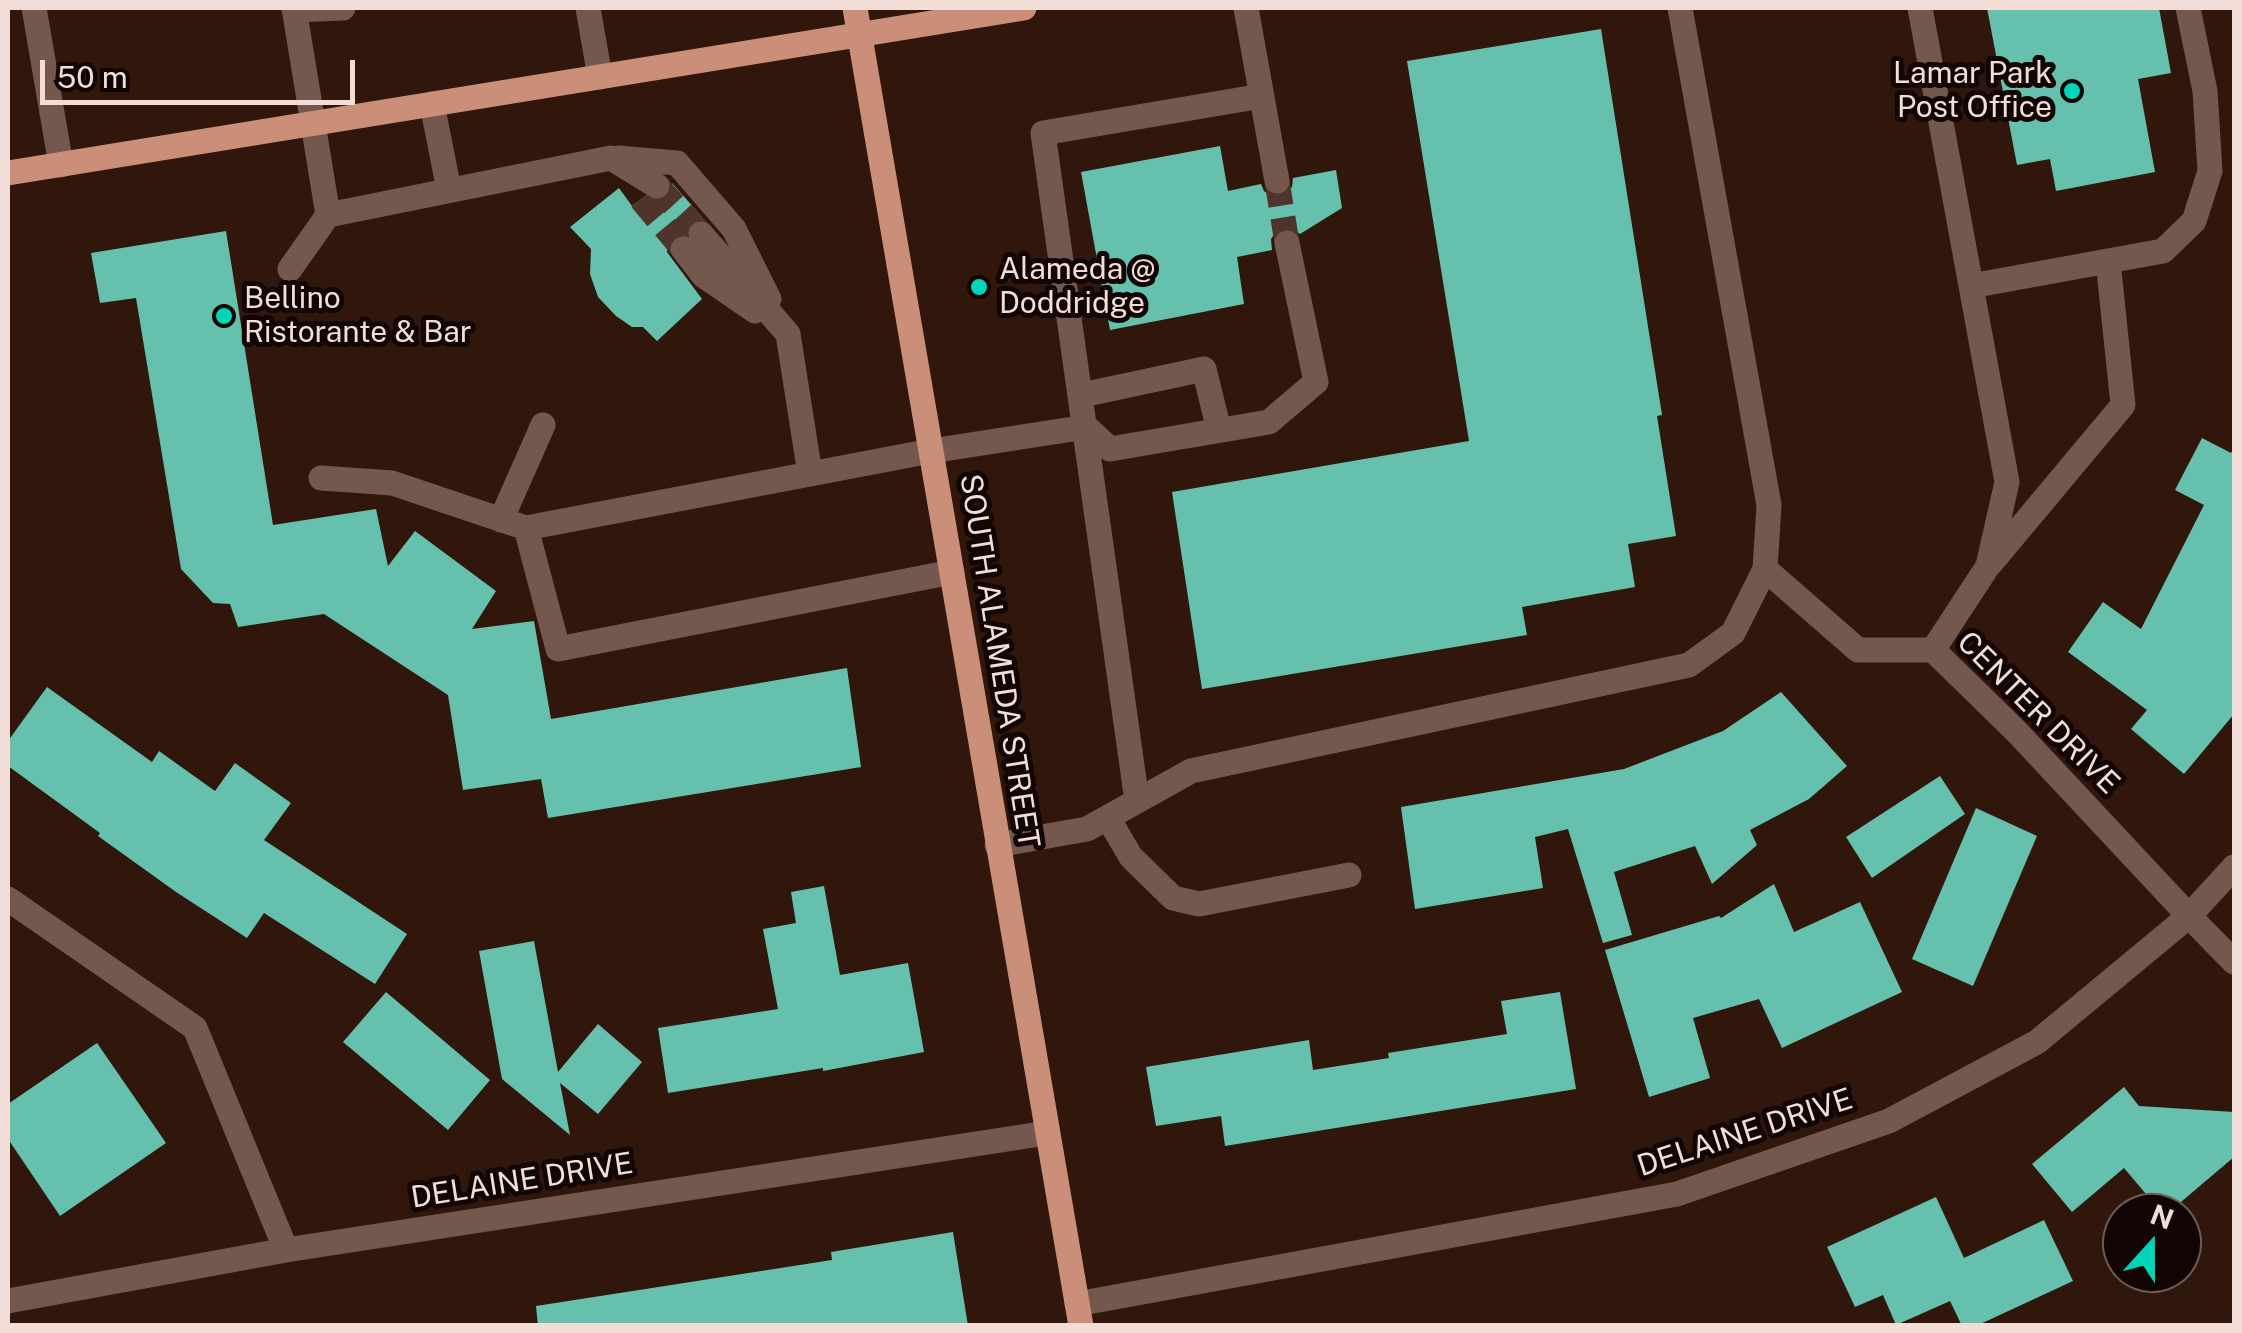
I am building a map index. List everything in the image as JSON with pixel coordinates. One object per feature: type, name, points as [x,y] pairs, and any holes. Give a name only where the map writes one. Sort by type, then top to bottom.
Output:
[{"type":"main road","name":"SOUTH ALAMEDA STREET","points":[[855,8],[1079,1315]]},
{"type":"main road","points":[[8,174],[1024,8]]},
{"type":"street","points":[[34,8],[61,165]]},
{"type":"street","points":[[328,215],[294,9],[343,8]]},
{"type":"street","points":[[588,8],[600,77]]},
{"type":"street","points":[[1246,8],[1277,181]]},
{"type":"street","points":[[997,845],[1087,830],[1191,771],[1689,665],[1733,633],[1765,569],[1769,505],[1680,8]]},
{"type":"street","points":[[1920,8],[2006,482],[1988,566]]},
{"type":"street","points":[[1970,286],[2163,251],[2194,222],[2210,171],[2205,91],[2188,8]]},
{"type":"street","points":[[1137,802],[1043,133],[1262,96]]},
{"type":"street","points":[[432,104],[449,190]]},
{"type":"street","points":[[290,269],[328,215],[611,158],[677,163],[734,229],[788,334],[810,474]]},
{"type":"street","points":[[611,158],[649,192]]},
{"type":"street","points":[[692,242],[788,334]]},
{"type":"street","points":[[1086,427],[1110,449],[1269,422],[1316,382],[1287,243]]},
{"type":"street","points":[[1933,650],[1988,566],[2122,405],[2108,261]]},
{"type":"street","points":[[1082,395],[1204,370],[1218,430]]},
{"type":"street","points":[[501,520],[544,425]]},
{"type":"street","points":[[322,478],[392,484],[526,528],[931,451],[1086,427]]},
{"type":"street","points":[[526,528],[558,649],[952,572]]},
{"type":"street","name":"CENTER DRIVE","points":[[1765,569],[1858,650],[1933,650],[2016,730],[2234,962]]},
{"type":"street","points":[[1108,818],[1130,857],[1173,898],[1199,904],[1350,875]]},
{"type":"street","name":"DELAINE DRIVE","points":[[1079,1315],[1677,1194],[1889,1121],[2037,1042],[2188,916],[2234,867]]},
{"type":"street","points":[[8,899],[195,1028],[286,1250]]},
{"type":"street","name":"DELAINE DRIVE","points":[[8,1301],[286,1250],[1047,1133]]},
{"type":"building","name":"Lamar Park Post Office","points":[[1987,8],[2159,8],[2171,73],[2138,79],[2155,172],[2056,191],[2050,159],[2017,165]]},
{"type":"building","points":[[1601,29],[1662,415],[1657,416],[1676,536],[1628,544],[1635,587],[1522,607],[1527,635],[1202,689],[1172,492],[1469,441],[1407,61]]},
{"type":"building","points":[[1220,146],[1228,191],[1261,184],[1271,196],[1281,197],[1292,187],[1293,178],[1336,170],[1342,208],[1300,234],[1291,227],[1277,230],[1271,239],[1272,250],[1237,257],[1244,304],[1110,330],[1081,172]]},
{"type":"building","points":[[672,183],[703,218],[691,221],[685,233],[672,237],[667,252],[702,299],[657,341],[643,327],[632,327],[616,316],[598,297],[590,274],[591,249],[570,227],[619,188],[632,206],[644,197],[656,202],[666,200]]},
{"type":"building","points":[[226,231],[273,525],[376,509],[388,566],[415,531],[496,591],[472,629],[534,621],[551,719],[847,668],[861,767],[548,818],[541,779],[463,790],[448,695],[324,614],[238,627],[230,604],[213,603],[181,569],[136,298],[100,303],[91,253]]},
{"type":"building","points":[[2202,438],[2231,453],[2234,447],[2234,714],[2184,774],[2131,729],[2147,710],[2068,652],[2103,602],[2141,629],[2204,505],[2175,490]]},
{"type":"building","points":[[47,687],[152,762],[159,751],[215,791],[235,763],[291,803],[264,840],[407,934],[375,984],[264,913],[247,938],[98,836],[100,833],[8,766],[8,741]]},
{"type":"building","points":[[1781,692],[1847,766],[1809,799],[1750,830],[1757,845],[1712,884],[1695,846],[1614,872],[1632,935],[1603,943],[1568,829],[1535,837],[1543,888],[1415,909],[1401,807],[1624,769],[1723,731]]},
{"type":"building","points":[[1940,776],[1965,814],[1872,878],[1846,837]]},
{"type":"building","points":[[1976,808],[2037,836],[1973,986],[1912,959]]},
{"type":"building","points":[[1774,884],[1794,932],[1860,902],[1902,992],[1782,1048],[1759,999],[1693,1018],[1710,1078],[1649,1097],[1605,950],[1721,918]]},
{"type":"building","points":[[824,886],[840,975],[908,963],[924,1052],[668,1093],[658,1028],[778,1009],[763,929],[796,923],[791,892]]},
{"type":"building","points":[[534,941],[558,1072],[598,1024],[642,1062],[598,1114],[560,1083],[570,1135],[502,1079],[479,951]]},
{"type":"building","points":[[386,992],[490,1080],[448,1130],[343,1042]]},
{"type":"building","points":[[1560,992],[1576,1089],[1225,1146],[1221,1116],[1156,1126],[1146,1067],[1309,1040],[1313,1070],[1389,1058],[1388,1053],[1507,1034],[1501,1001]]},
{"type":"building","points":[[97,1043],[166,1143],[60,1216],[8,1139],[8,1104]]},
{"type":"building","points":[[2124,1087],[2139,1106],[2234,1112],[2234,1157],[2192,1193],[2145,1193],[2124,1168],[2072,1212],[2032,1164]]},
{"type":"building","points":[[1936,1197],[1964,1258],[2044,1220],[2073,1281],[1976,1326],[1962,1326],[1950,1301],[1896,1325],[1883,1295],[1855,1307],[1827,1247]]},
{"type":"building","points":[[953,1232],[968,1326],[538,1326],[536,1306],[832,1260],[831,1252]]},
{"type":"tunnel","points":[[1277,181],[1287,243]]},
{"type":"tunnel","points":[[657,186],[701,234]]},
{"type":"tunnel","points":[[641,199],[683,249]]},
{"type":"place","name":"Lamar Park Post Office","points":[[2072,91]]},
{"type":"place","name":"Alameda @ Doddridge","points":[[979,287]]},
{"type":"place","name":"Bellino Ristorante & Bar","points":[[224,316]]}]
